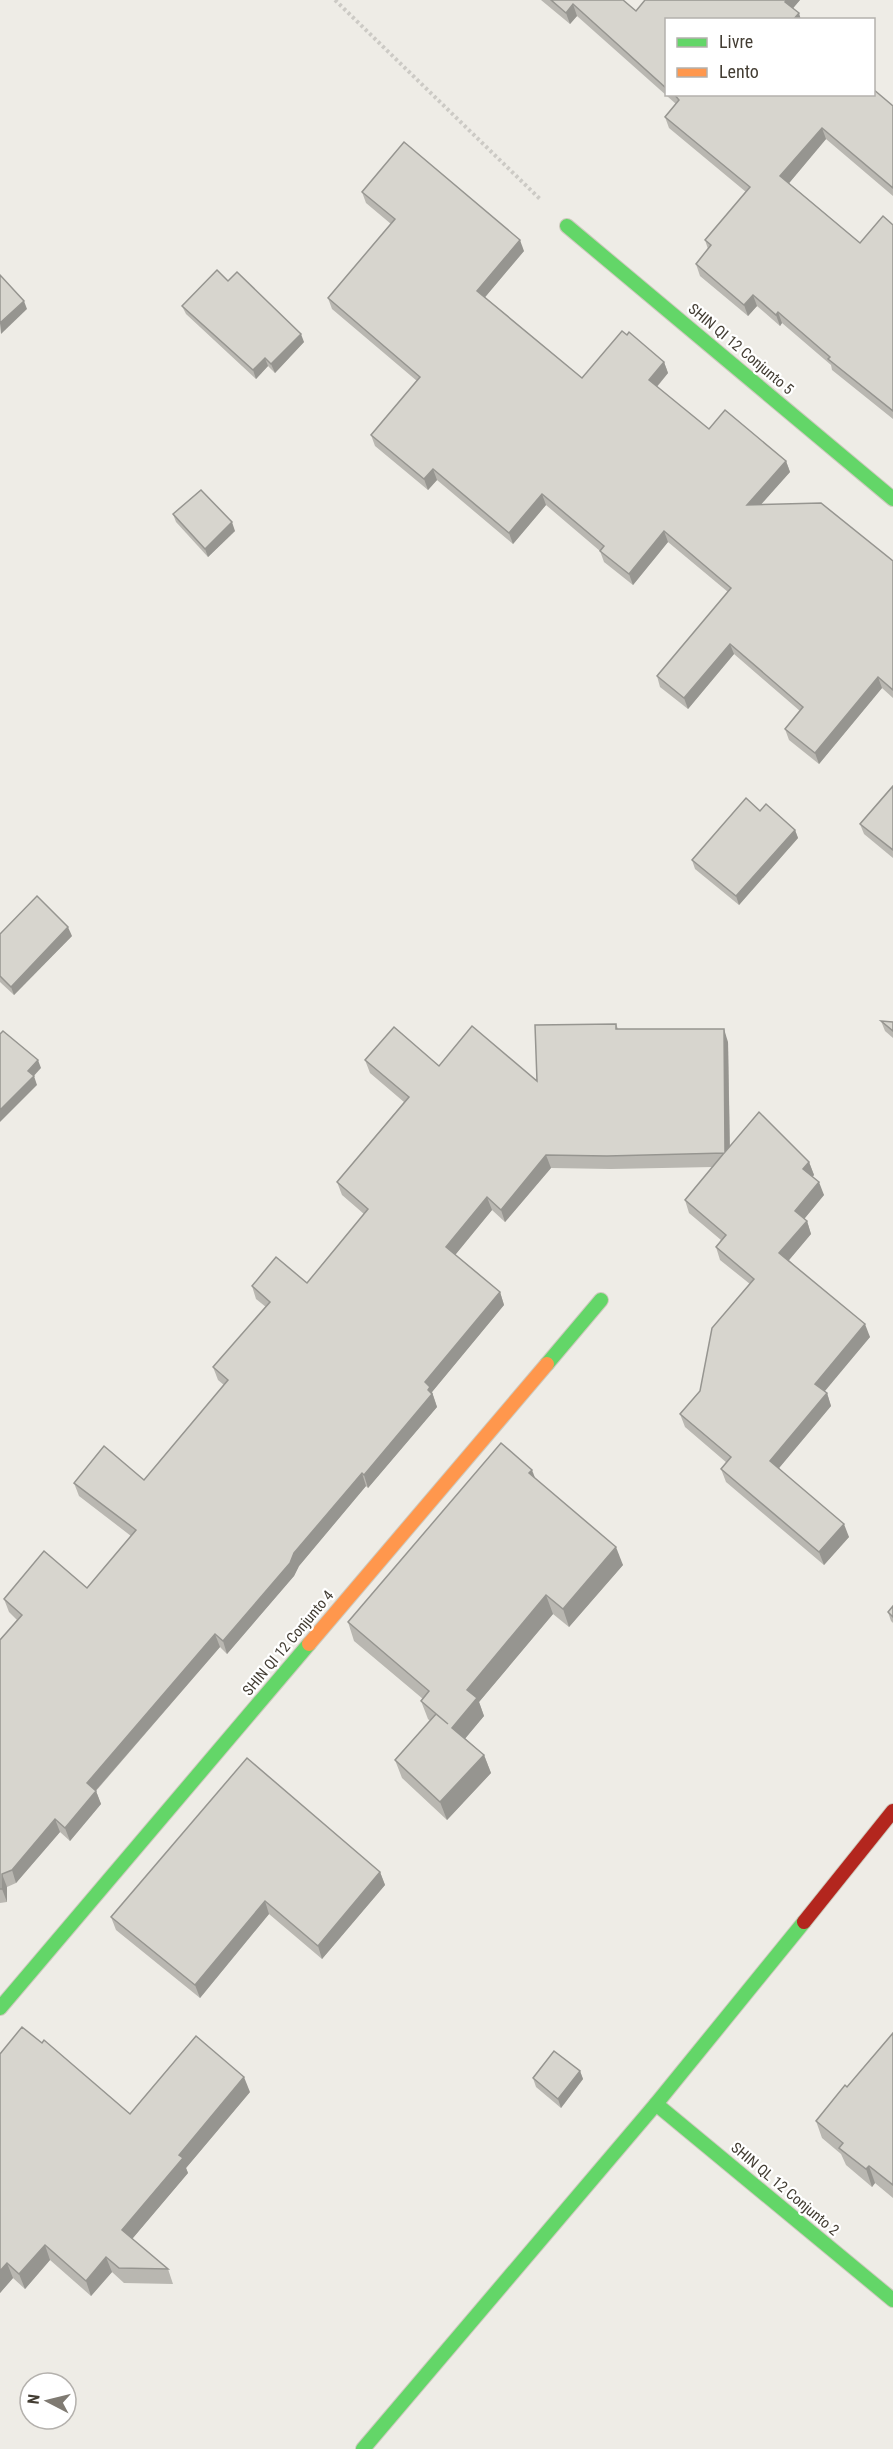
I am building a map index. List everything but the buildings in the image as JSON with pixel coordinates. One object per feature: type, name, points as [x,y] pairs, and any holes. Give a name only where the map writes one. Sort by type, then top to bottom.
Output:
[{"type":"street","name":"SHIN QI 12 Conjunto 5","points":[[567,226],[893,498]]},
{"type":"street","name":"SHIN QI 12 Conjunto 4","points":[[0,2008],[601,1300]]},
{"type":"street","points":[[363,2449],[656,2104],[893,1811]]},
{"type":"street","name":"SHIN QL 12 Conjunto 2","points":[[656,2104],[893,2300]]},
{"type":"path","points":[[335,0],[567,226]]},
{"type":"traffic: fast","points":[[567,226],[893,499]]},
{"type":"traffic: fast","points":[[547,1364],[601,1300]]},
{"type":"traffic: fast","points":[[0,2008],[309,1644]]},
{"type":"traffic: fast","points":[[363,2449],[656,2104],[804,1922]]},
{"type":"traffic: fast","points":[[656,2104],[893,2300]]},
{"type":"traffic: slow","points":[[309,1644],[547,1364]]},
{"type":"traffic: jam","points":[[804,1922],[893,1811]]}]
